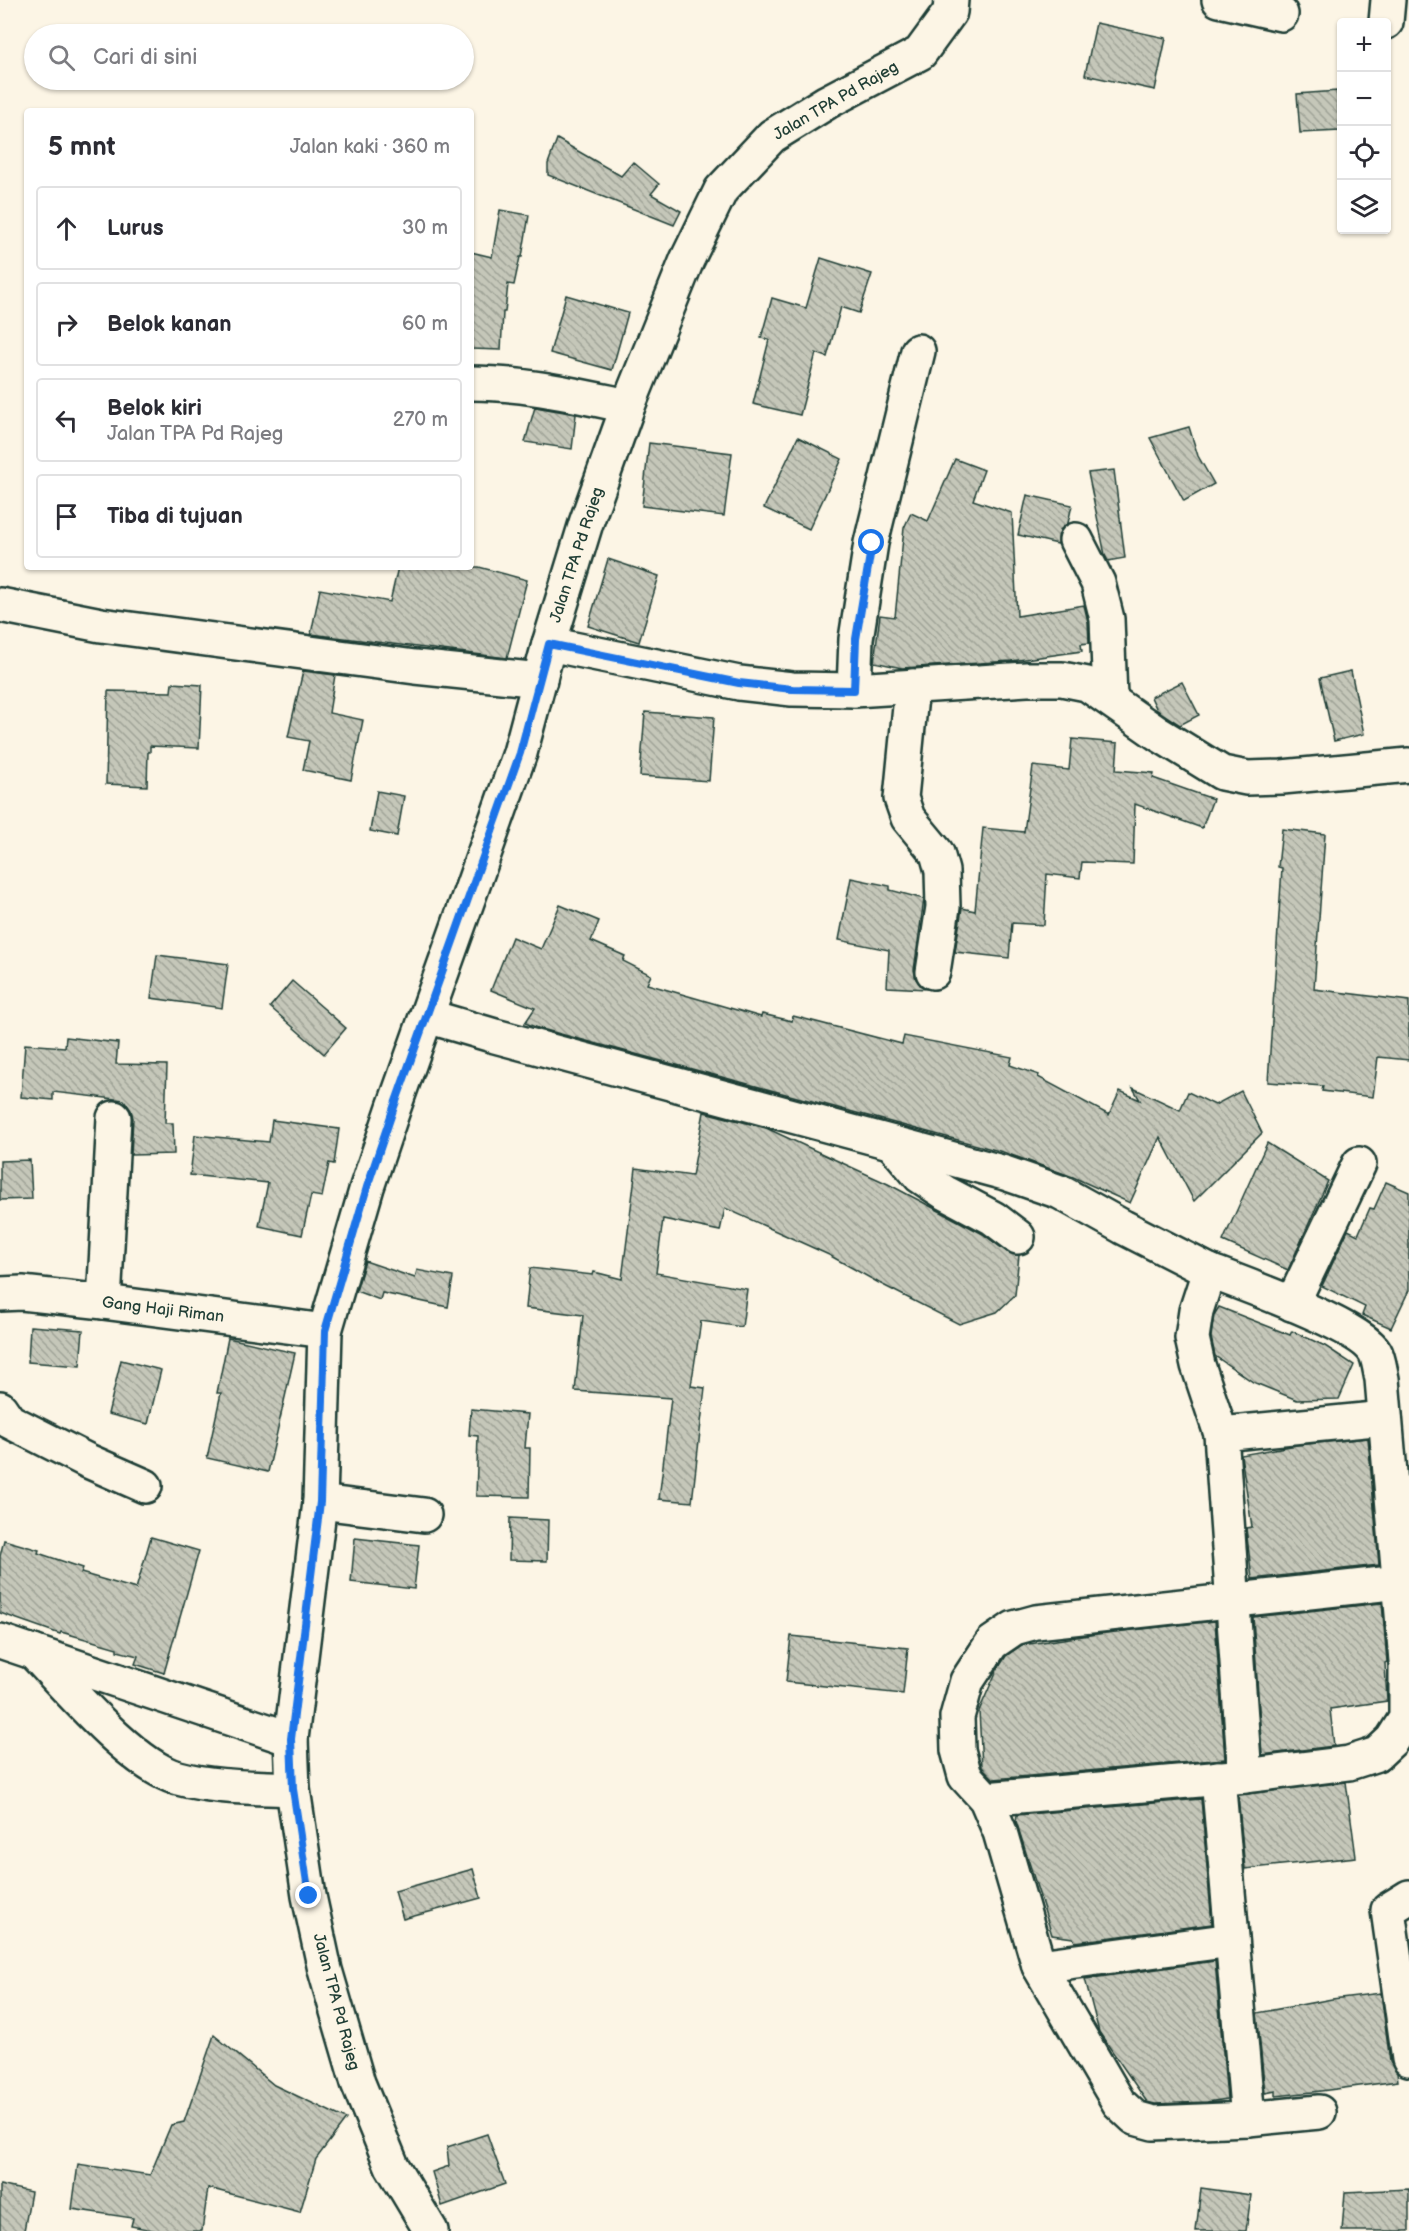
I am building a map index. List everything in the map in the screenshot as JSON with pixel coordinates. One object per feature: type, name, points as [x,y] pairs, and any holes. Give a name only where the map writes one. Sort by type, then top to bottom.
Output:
[{"type":"street","name":"Jalan TPA Pd Rajeg","points":[[432,2231],[392,2166],[358,2083],[325,1970],[309,1896],[293,1789],[291,1739],[320,1502],[325,1331],[367,1187],[520,753],[549,644],[586,523],[628,406],[687,261],[721,190],[772,136],[827,102],[920,52],[950,12],[951,0]]},
{"type":"street","points":[[1219,0],[1281,14]]},
{"type":"street","points":[[1386,18],[1388,0]]},
{"type":"street","points":[[854,690],[856,639],[872,543],[918,351]]},
{"type":"street","points":[[474,383],[500,383],[546,388],[628,406]]},
{"type":"street","points":[[1076,540],[1098,583],[1107,619],[1110,699]]},
{"type":"street","points":[[0,605],[101,625],[415,667],[540,680]]},
{"type":"street","points":[[549,644],[739,683],[792,689],[854,690],[1062,678],[1087,684],[1157,733],[1222,773],[1247,777],[1282,777],[1409,765]]},
{"type":"street","points":[[912,686],[901,798],[908,818],[937,853],[942,871],[943,907],[933,972]]},
{"type":"street","points":[[427,1016],[1005,1173],[1060,1192],[1209,1270],[1292,1304],[1352,1332],[1375,1351],[1382,1379],[1408,1661],[1406,1718],[1392,1740],[1377,1754],[1349,1763],[1232,1777],[986,1799]]},
{"type":"street","points":[[104,1302],[114,1118]]},
{"type":"street","points":[[891,1143],[920,1176],[993,1218],[1018,1237]]},
{"type":"street","points":[[1292,1304],[1359,1164]]},
{"type":"street","points":[[1209,1270],[1196,1311],[1192,1338],[1198,1365],[1221,1434],[1234,1600],[1232,1940],[1248,2119]]},
{"type":"street","name":"Gang Haji Riman","points":[[0,1294],[22,1293],[104,1302],[325,1331]]},
{"type":"street","points":[[0,1408],[9,1421],[88,1461],[145,1486]]},
{"type":"street","points":[[1221,1434],[1385,1418]]},
{"type":"street","points":[[320,1502],[424,1515]]},
{"type":"street","points":[[1319,2112],[1248,2119],[1153,2123],[1135,2118],[1119,2103],[1039,1966],[1000,1832],[986,1799],[965,1776],[958,1750],[957,1718],[967,1681],[992,1643],[1014,1628],[1036,1622],[1400,1582]]},
{"type":"street","points":[[0,1641],[291,1739]]},
{"type":"street","points":[[33,1652],[112,1734],[153,1766],[176,1778],[217,1785],[293,1789]]},
{"type":"street","points":[[1409,1897],[1388,1910],[1409,2059]]},
{"type":"street","points":[[1039,1966],[1232,1940]]},
{"type":"building","points":[[1096,23],[1166,38],[1155,90],[1085,75]]},
{"type":"building","points":[[1337,91],[1337,131],[1300,133],[1297,94]]},
{"type":"building","points":[[557,139],[621,176],[633,162],[659,184],[651,194],[681,211],[674,225],[548,175],[548,164]]},
{"type":"building","points":[[500,210],[529,215],[522,257],[520,257],[514,285],[508,284],[505,312],[503,312],[501,350],[474,349],[474,253],[492,257]]},
{"type":"building","points":[[821,258],[872,274],[859,313],[841,307],[827,357],[816,353],[800,415],[753,404],[769,340],[761,338],[772,298],[806,308]]},
{"type":"building","points":[[566,295],[628,313],[612,370],[550,353]]},
{"type":"building","points":[[535,407],[576,414],[572,449],[525,442]]},
{"type":"building","points":[[1189,427],[1198,456],[1214,484],[1184,501],[1150,438]]},
{"type":"building","points":[[798,437],[842,459],[809,529],[764,508]]},
{"type":"building","points":[[649,443],[732,453],[724,516],[642,506]]},
{"type":"building","points":[[955,459],[984,470],[973,500],[1012,513],[1017,616],[1084,605],[1089,643],[1081,644],[1082,651],[1011,661],[902,668],[874,662],[880,615],[895,617],[904,528],[911,513],[928,521]]},
{"type":"building","points":[[1114,470],[1125,558],[1108,561],[1088,473]]},
{"type":"building","points":[[1027,495],[1072,505],[1068,523],[1060,530],[1058,544],[1018,535]]},
{"type":"building","points":[[608,559],[659,576],[639,642],[588,626]]},
{"type":"building","points":[[474,567],[479,567],[527,580],[507,658],[311,634],[320,589],[390,602],[397,570],[474,570]]},
{"type":"building","points":[[303,671],[335,675],[329,713],[363,720],[351,780],[303,770],[309,741],[288,737]]},
{"type":"building","points":[[1351,671],[1364,734],[1334,741],[1320,678]]},
{"type":"building","points":[[1182,682],[1199,715],[1180,725],[1157,710],[1151,697]]},
{"type":"building","points":[[172,683],[202,685],[199,748],[150,746],[147,786],[106,784],[108,691],[171,692]]},
{"type":"building","points":[[645,712],[714,717],[709,781],[640,776]]},
{"type":"building","points":[[1072,739],[1118,743],[1116,770],[1154,773],[1153,778],[1213,799],[1202,828],[1135,804],[1133,864],[1082,862],[1080,878],[1047,874],[1044,925],[1012,923],[1009,958],[955,952],[962,908],[975,911],[983,828],[1024,832],[1033,766],[1069,770]]},
{"type":"building","points":[[377,791],[404,796],[397,836],[370,831]]},
{"type":"building","points":[[1282,829],[1325,834],[1314,989],[1409,1001],[1409,1060],[1378,1057],[1373,1097],[1322,1091],[1323,1086],[1268,1082],[1282,868],[1278,867]]},
{"type":"building","points":[[851,878],[890,886],[890,890],[924,899],[914,970],[916,979],[921,986],[927,989],[887,987],[889,950],[839,940]]},
{"type":"building","points":[[560,905],[599,921],[591,941],[625,956],[623,961],[651,975],[647,984],[761,1017],[762,1014],[792,1021],[793,1016],[902,1044],[904,1036],[1012,1057],[1010,1065],[1039,1075],[1038,1077],[1109,1115],[1120,1091],[1140,1100],[1133,1088],[1180,1110],[1188,1092],[1215,1105],[1241,1091],[1262,1133],[1194,1201],[1160,1137],[1130,1203],[1073,1177],[1003,1152],[538,1028],[525,1023],[535,1008],[491,990],[512,937],[541,949]]},
{"type":"building","points":[[157,955],[228,964],[222,1008],[151,998]]},
{"type":"building","points":[[292,981],[346,1028],[324,1054],[270,1007]]},
{"type":"building","points":[[66,1037],[118,1043],[116,1064],[167,1065],[165,1123],[173,1123],[174,1154],[131,1155],[133,1118],[124,1100],[53,1092],[53,1100],[21,1097],[25,1044],[65,1047]]},
{"type":"building","points":[[704,1112],[766,1128],[888,1184],[983,1234],[1007,1252],[1019,1255],[1015,1295],[997,1312],[959,1324],[829,1255],[725,1208],[720,1231],[663,1219],[656,1273],[747,1289],[742,1327],[701,1321],[691,1386],[705,1388],[692,1502],[659,1499],[671,1398],[575,1391],[583,1315],[526,1308],[530,1268],[593,1275],[594,1272],[622,1279],[636,1168],[692,1176]]},
{"type":"building","points":[[272,1120],[339,1129],[334,1164],[329,1163],[322,1197],[311,1195],[302,1235],[259,1226],[268,1183],[190,1175],[195,1135],[269,1142]]},
{"type":"building","points":[[1267,1143],[1328,1181],[1288,1270],[1223,1241]]},
{"type":"building","points":[[30,1160],[32,1199],[0,1200],[0,1161]]},
{"type":"building","points":[[1386,1182],[1409,1192],[1409,1290],[1391,1328],[1362,1315],[1365,1307],[1322,1286],[1348,1230],[1358,1235],[1370,1208],[1374,1209]]},
{"type":"building","points":[[365,1261],[415,1278],[417,1270],[453,1277],[448,1307],[382,1293],[380,1300],[356,1291]]},
{"type":"building","points":[[1219,1307],[1290,1335],[1292,1331],[1325,1346],[1354,1365],[1339,1399],[1297,1400],[1253,1382],[1215,1356],[1211,1337],[1214,1315]]},
{"type":"building","points":[[30,1326],[83,1330],[80,1366],[28,1362]]},
{"type":"building","points":[[228,1338],[295,1353],[268,1472],[207,1458],[221,1393],[217,1393]]},
{"type":"building","points":[[121,1360],[161,1370],[148,1424],[108,1414]]},
{"type":"building","points":[[471,1409],[528,1414],[525,1448],[530,1448],[529,1497],[476,1496],[478,1436],[469,1435]]},
{"type":"building","points":[[1368,1438],[1379,1565],[1252,1579],[1246,1528],[1252,1527],[1241,1455],[1297,1445]]},
{"type":"building","points":[[510,1518],[548,1520],[547,1561],[509,1560]]},
{"type":"building","points":[[151,1537],[199,1551],[164,1673],[135,1664],[138,1656],[117,1651],[117,1648],[61,1632],[60,1634],[0,1613],[0,1556],[4,1540],[39,1550],[38,1553],[83,1568],[81,1573],[136,1589]]},
{"type":"building","points":[[355,1538],[419,1545],[414,1589],[351,1582]]},
{"type":"building","points":[[1382,1603],[1387,1662],[1385,1663],[1387,1701],[1330,1709],[1334,1746],[1262,1755],[1253,1617]]},
{"type":"building","points":[[1215,1621],[1225,1759],[994,1779],[982,1767],[979,1711],[997,1670],[1006,1656],[1022,1645]]},
{"type":"building","points":[[791,1636],[908,1648],[903,1694],[786,1682]]},
{"type":"building","points":[[1346,1782],[1356,1857],[1245,1869],[1238,1795]]},
{"type":"building","points":[[1201,1799],[1212,1924],[1075,1942],[1073,1938],[1052,1935],[1016,1821],[1017,1815]]},
{"type":"building","points":[[473,1869],[481,1898],[403,1919],[395,1891]]},
{"type":"building","points":[[1215,1961],[1227,2099],[1155,2104],[1147,2102],[1099,2032],[1085,1979]]},
{"type":"building","points":[[1381,1993],[1390,2062],[1397,2073],[1398,2081],[1276,2096],[1276,2091],[1265,2093],[1257,2013],[1332,1999]]},
{"type":"building","points":[[214,2035],[274,2085],[346,2119],[316,2159],[300,2212],[208,2188],[202,2231],[157,2231],[131,2226],[133,2218],[72,2209],[78,2164],[150,2175],[171,2125],[184,2122]]},
{"type":"building","points":[[487,2134],[505,2184],[442,2206],[432,2172],[449,2166],[447,2147]]},
{"type":"building","points":[[0,2185],[31,2192],[24,2231],[0,2231]]},
{"type":"building","points":[[1201,2188],[1251,2195],[1246,2231],[1196,2231]]},
{"type":"building","points":[[1409,2189],[1409,2231],[1342,2231],[1345,2192]]},
{"type":"route","points":[[309,1896],[293,1789],[291,1739],[320,1502],[325,1331],[367,1187],[520,753],[549,644],[739,683],[792,689],[854,690],[856,639],[872,543]]}]
